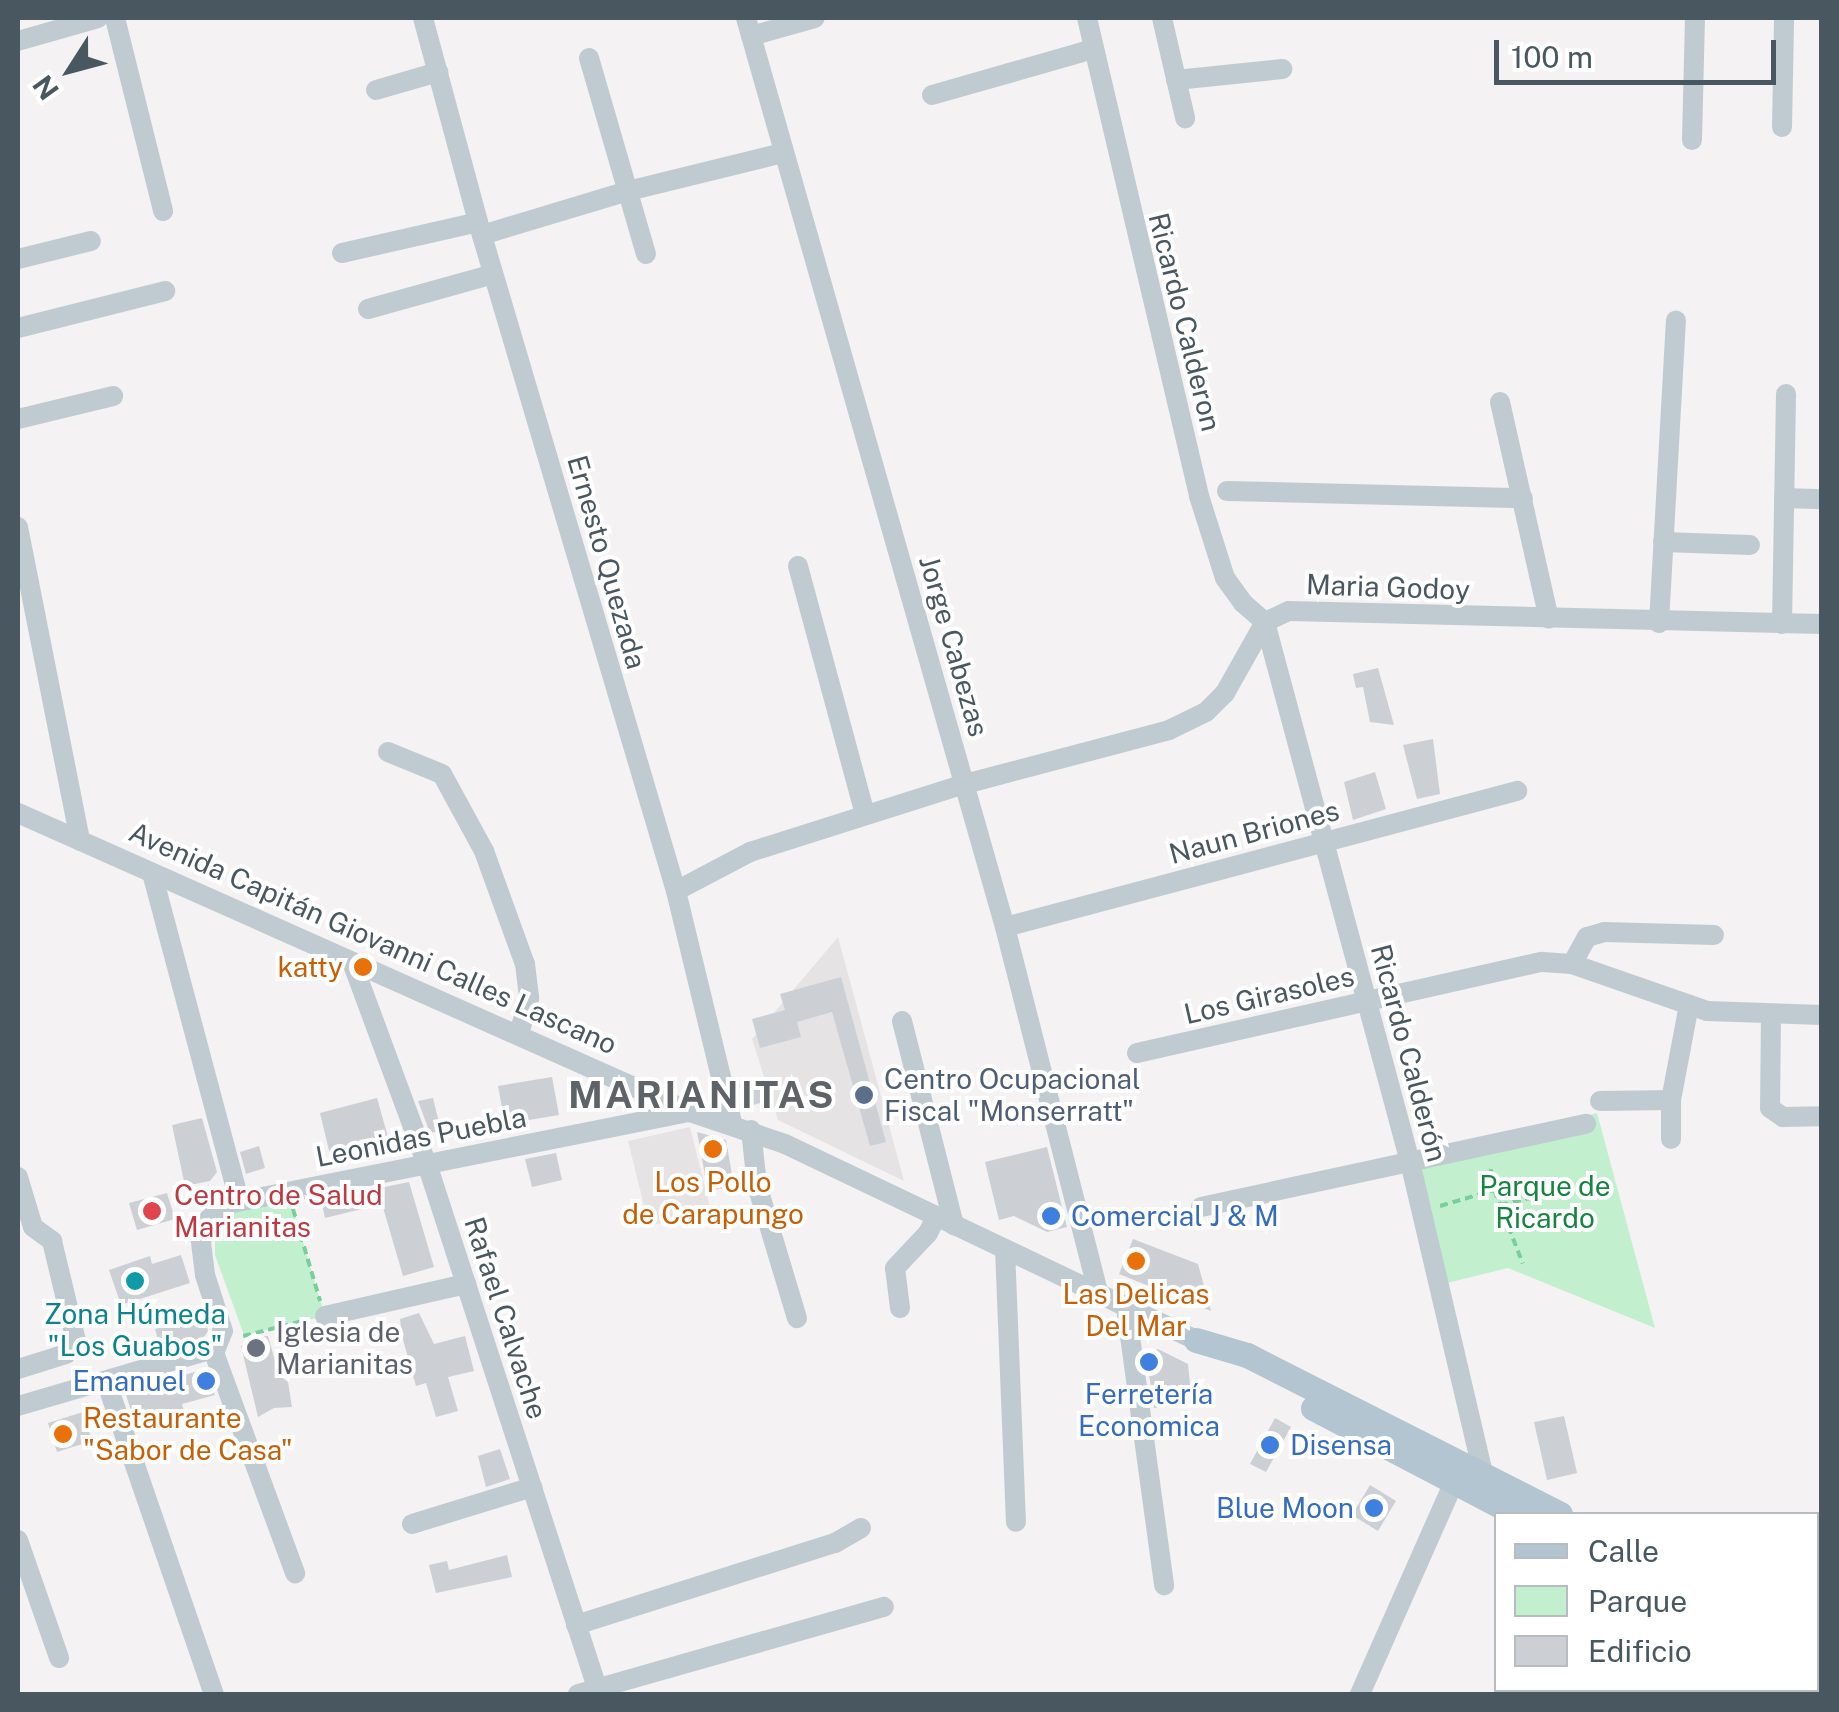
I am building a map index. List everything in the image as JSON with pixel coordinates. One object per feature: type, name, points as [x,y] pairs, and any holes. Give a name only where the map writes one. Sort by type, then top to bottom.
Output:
[{"type":"main road","name":"Avenida Capitán Giovanni Calles Lascano","points":[[1196,1340],[1247,1355],[1458,1476],[1554,1512]]},
{"type":"main road","name":"Avenida Capitán Giovanni Calles Lascano","points":[[1486,1489],[1514,1512]]},
{"type":"street","points":[[18,41],[98,18]]},
{"type":"street","points":[[114,18],[163,211]]},
{"type":"street","name":"Ernesto Quezada","points":[[424,18],[493,274],[676,891],[797,1318]]},
{"type":"street","points":[[748,27],[815,18]]},
{"type":"street","name":"Ricardo Calderon","points":[[1087,18],[1199,496],[1225,578],[1243,603],[1266,622]]},
{"type":"street","points":[[1162,18],[1185,118]]},
{"type":"street","points":[[1692,140],[1695,18]]},
{"type":"street","points":[[1782,127],[1784,18]]},
{"type":"street","name":"Jorge Cabezas","points":[[748,27],[1005,927],[1098,1294]]},
{"type":"street","points":[[932,95],[1094,49]]},
{"type":"street","points":[[589,58],[646,254]]},
{"type":"street","points":[[1176,80],[1282,69]]},
{"type":"street","points":[[376,90],[438,72]]},
{"type":"street","points":[[342,253],[480,228],[783,154]]},
{"type":"street","points":[[18,259],[90,241]]},
{"type":"street","points":[[368,309],[493,274]]},
{"type":"street","points":[[18,328],[166,291]]},
{"type":"street","points":[[1659,623],[1676,320]]},
{"type":"street","points":[[1782,624],[1786,394]]},
{"type":"street","points":[[18,420],[112,396]]},
{"type":"street","points":[[1500,402],[1549,619]]},
{"type":"street","points":[[1227,490],[1523,498]]},
{"type":"street","points":[[1784,498],[1822,498]]},
{"type":"street","points":[[18,527],[80,841]]},
{"type":"street","points":[[1663,542],[1750,545]]},
{"type":"street","points":[[798,566],[865,814]]},
{"type":"street","name":"Maria Godoy","points":[[1266,622],[1289,611],[1822,624]]},
{"type":"street","points":[[676,891],[750,852],[865,814],[1169,730],[1206,712],[1226,693],[1266,622]]},
{"type":"street","name":"Ricardo Calderón","points":[[1266,622],[1410,1162],[1486,1489]]},
{"type":"street","points":[[388,752],[442,774],[484,851],[525,964],[529,999],[519,1035]]},
{"type":"street","name":"Naun Briones","points":[[1005,927],[1518,791]]},
{"type":"street","name":"Avenida Capitán Giovanni Calles Lascano","points":[[18,814],[690,1112],[742,1127],[1196,1340]]},
{"type":"street","points":[[152,873],[239,1200]]},
{"type":"street","points":[[1572,964],[1588,936],[1604,932],[1714,935]]},
{"type":"street","name":"Rafael Calvache","points":[[352,962],[428,1166],[576,1625],[591,1693]]},
{"type":"street","name":"Los Girasoles","points":[[1137,1054],[1542,962],[1572,964],[1718,1012],[1822,1015]]},
{"type":"street","points":[[1671,1139],[1671,1100],[1689,1005]]},
{"type":"street","points":[[1771,1014],[1770,1108],[1783,1117],[1822,1116]]},
{"type":"street","points":[[900,1308],[895,1268],[945,1221],[902,1021]]},
{"type":"street","points":[[625,1082],[636,1103],[625,1125]]},
{"type":"street","points":[[1600,1101],[1671,1100]]},
{"type":"street","name":"Leonidas Puebla","points":[[217,1346],[223,1331],[203,1263],[202,1232],[216,1212],[239,1200],[690,1112]]},
{"type":"street","points":[[1201,1207],[1586,1124]]},
{"type":"street","points":[[18,1177],[30,1222],[40,1235],[52,1241],[76,1341],[66,1354],[18,1368]]},
{"type":"street","points":[[18,1242],[40,1235]]},
{"type":"street","points":[[1005,1249],[1016,1522]]},
{"type":"street","points":[[324,1316],[466,1284]]},
{"type":"street","points":[[1126,1307],[1164,1584]]},
{"type":"street","points":[[18,1406],[217,1346],[295,1573]]},
{"type":"street","points":[[106,1380],[214,1694]]},
{"type":"street","points":[[1360,1694],[1458,1476]]},
{"type":"street","points":[[412,1524],[532,1486]]},
{"type":"street","points":[[576,1625],[836,1543],[861,1528]]},
{"type":"street","points":[[18,1540],[59,1658]]},
{"type":"street","points":[[591,1693],[884,1607]]},
{"type":"path","points":[[1486,1146],[1494,1190],[1522,1264]]},
{"type":"path","points":[[1500,1206],[1596,1182]]},
{"type":"path","points":[[217,1346],[324,1316],[287,1190]]},
{"type":"path","points":[[1422,1212],[1494,1190]]},
{"type":"shaded area","points":[[838,937],[904,1181],[778,1120],[752,1039]]},
{"type":"shaded area","points":[[690,1127],[711,1211],[649,1226],[628,1141]]},
{"type":"green space","name":"Parque de Ricardo","points":[[1597,1113],[1655,1328],[1508,1268],[1439,1285],[1410,1162]]},
{"type":"green space","points":[[289,1195],[325,1316],[244,1335],[215,1255],[215,1227],[221,1216]]},
{"type":"building","points":[[1378,668],[1394,725],[1370,722],[1363,687],[1356,688],[1353,674]]},
{"type":"building","points":[[1433,739],[1440,794],[1417,799],[1403,745]]},
{"type":"building","points":[[1375,772],[1386,809],[1353,820],[1344,782]]},
{"type":"building","name":"Centro Ocupacional Fiscal \"Monserratt\"","points":[[841,977],[886,1142],[870,1146],[832,1012],[797,1022],[801,1037],[760,1048],[752,1019],[785,1010],[780,994]]},
{"type":"building","points":[[552,1077],[559,1115],[505,1124],[498,1086]]},
{"type":"building","points":[[763,1079],[768,1101],[753,1105],[737,1085]]},
{"type":"building","points":[[377,1098],[388,1137],[383,1145],[331,1159],[320,1113]]},
{"type":"building","points":[[433,1098],[441,1131],[430,1133],[418,1101]]},
{"type":"building","points":[[202,1118],[217,1172],[210,1181],[185,1186],[172,1125]]},
{"type":"building","points":[[697,1132],[726,1140],[734,1186],[708,1191]]},
{"type":"building","points":[[259,1146],[265,1168],[246,1174],[240,1152]]},
{"type":"building","points":[[1047,1147],[1067,1227],[1047,1232],[1014,1216],[999,1220],[985,1162]]},
{"type":"building","points":[[556,1153],[562,1180],[532,1187],[525,1159]]},
{"type":"building","points":[[409,1182],[434,1267],[403,1276],[382,1204],[325,1218],[321,1200]]},
{"type":"building","name":"Centro de Salud Marianitas","points":[[167,1193],[175,1219],[137,1230],[129,1203]]},
{"type":"building","points":[[1133,1239],[1198,1264],[1211,1311],[1119,1274]]},
{"type":"building","name":"Zona Húmeda \"Los Guabos\"","points":[[181,1255],[190,1283],[121,1305],[109,1270],[150,1256],[152,1264]]},
{"type":"building","points":[[419,1313],[434,1344],[465,1336],[474,1371],[448,1377],[458,1411],[436,1417],[426,1383],[416,1386],[400,1319]]},
{"type":"building","points":[[204,1315],[208,1331],[204,1337],[161,1350],[155,1329]]},
{"type":"building","points":[[268,1336],[279,1375],[288,1382],[292,1407],[274,1408],[258,1417],[241,1346],[252,1337]]},
{"type":"building","points":[[1158,1349],[1188,1364],[1192,1404],[1154,1408],[1146,1354]]},
{"type":"building","points":[[205,1369],[215,1395],[182,1404],[186,1418],[138,1432],[125,1392]]},
{"type":"building","points":[[83,1412],[92,1441],[57,1452],[48,1423]]},
{"type":"building","points":[[1564,1416],[1577,1473],[1547,1480],[1534,1422]]},
{"type":"building","name":"Disensa","points":[[1275,1418],[1291,1427],[1266,1472],[1250,1464]]},
{"type":"building","points":[[500,1449],[510,1479],[486,1487],[478,1456]]},
{"type":"building","name":"Blue Moon","points":[[1370,1485],[1396,1501],[1378,1531],[1352,1515]]},
{"type":"building","points":[[507,1555],[512,1577],[436,1593],[429,1565],[447,1561],[449,1570]]},
{"type":"place","name":"katty","points":[[363,967]]},
{"type":"place","name":"Centro Ocupacional Fiscal \"Monserratt\"","points":[[864,1095]]},
{"type":"place","name":"Los Pollo de Carapungo","points":[[713,1149]]},
{"type":"place","name":"Centro de Salud Marianitas","points":[[152,1211]]},
{"type":"place","name":"Comercial J & M","points":[[1051,1216]]},
{"type":"place","name":"Las Delicas Del Mar","points":[[1136,1261]]},
{"type":"place","name":"Zona Húmeda \"Los Guabos\"","points":[[135,1281]]},
{"type":"place","name":"Iglesia de Marianitas","points":[[256,1348]]},
{"type":"place","name":"Ferretería Economica","points":[[1149,1362]]},
{"type":"place","name":"Emanuel","points":[[206,1381]]},
{"type":"place","name":"Restaurante \"Sabor de Casa\"","points":[[63,1434]]},
{"type":"place","name":"Disensa","points":[[1270,1445]]},
{"type":"place","name":"Blue Moon","points":[[1374,1508]]},
{"type":"district","name":"MARIANITAS","points":[[702,1095]]}]
